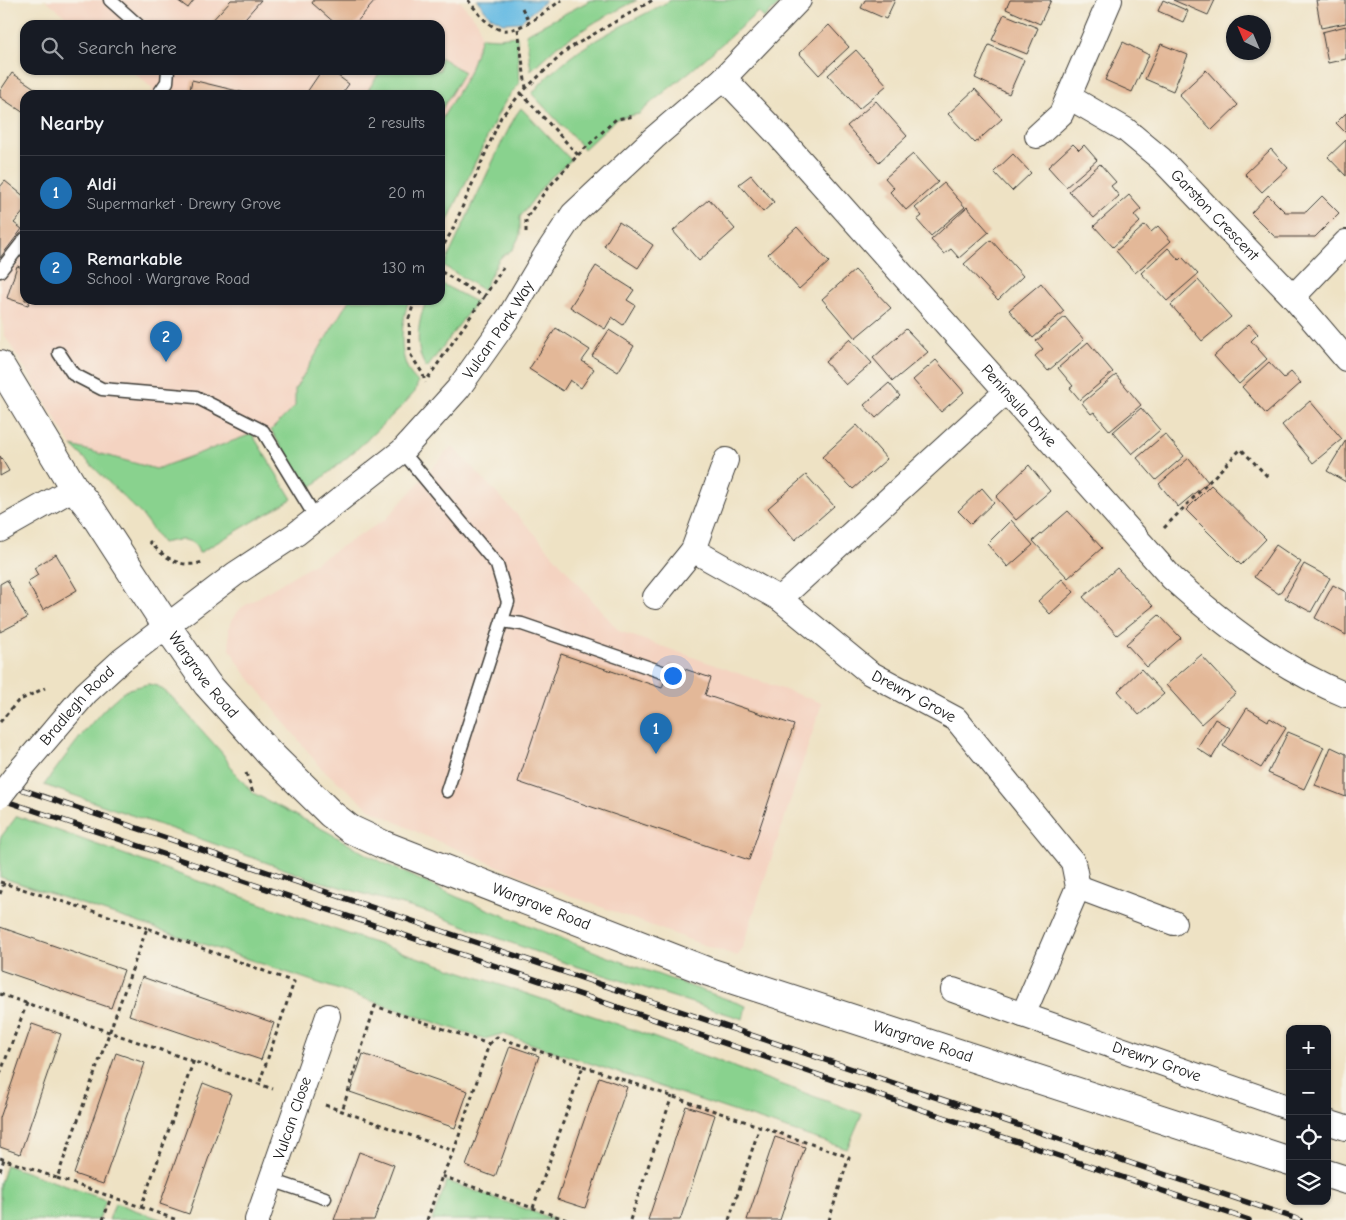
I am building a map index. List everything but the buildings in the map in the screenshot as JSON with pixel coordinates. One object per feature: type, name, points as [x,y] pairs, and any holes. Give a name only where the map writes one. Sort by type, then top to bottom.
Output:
[{"type":"street","name":"Vulcan Park Way","points":[[166,625],[235,574],[296,534],[402,451],[458,389],[509,317],[544,256],[573,214],[654,138],[724,78],[799,0]]},
{"type":"street","points":[[1037,136],[1061,114],[1110,0]]},
{"type":"street","name":"Peninsula Drive","points":[[724,78],[779,136],[1172,578],[1206,608],[1277,659],[1330,689],[1346,695]]},
{"type":"street","name":"Garston Crescent","points":[[1069,97],[1126,130],[1161,159],[1293,296],[1346,359]]},
{"type":"street","points":[[1293,296],[1346,242]]},
{"type":"street","name":"Wargrave Road","points":[[0,364],[74,488],[90,508],[166,625],[208,684],[269,754],[331,814],[350,829],[384,845],[709,972],[1287,1160]]},
{"type":"street","points":[[780,599],[1007,391]]},
{"type":"street","points":[[655,597],[693,550],[726,460]]},
{"type":"street","points":[[0,530],[74,488]]},
{"type":"street","name":"Drewry Grove","points":[[693,550],[780,599],[870,673],[956,719],[1073,862],[1078,887]]},
{"type":"street","name":"Bradlegh Road","points":[[0,796],[86,693],[122,660],[166,625]]},
{"type":"street","points":[[1023,1015],[1078,887],[1174,922]]},
{"type":"street","name":"Drewry Grove","points":[[953,990],[1286,1107]]},
{"type":"street","name":"Vulcan Close","points":[[257,1220],[328,1016]]},
{"type":"street","points":[[1331,1123],[1346,1128]]},
{"type":"street","points":[[1331,1175],[1346,1180]]},
{"type":"lane","points":[[110,0],[132,20]]},
{"type":"lane","points":[[161,90],[167,82],[168,75]]},
{"type":"lane","points":[[0,271],[20,245]]},
{"type":"lane","points":[[59,352],[73,374],[102,389],[196,397],[264,431],[316,518]]},
{"type":"lane","points":[[402,451],[497,565],[508,602],[447,791]]},
{"type":"lane","points":[[502,621],[522,624],[665,673]]},
{"type":"lane","points":[[271,1180],[325,1198]]},
{"type":"path","points":[[468,0],[490,25],[498,29],[518,29],[560,0]]},
{"type":"path","points":[[445,243],[452,231],[502,118],[521,93],[568,49],[654,0]]},
{"type":"path","points":[[522,8],[528,22]]},
{"type":"path","points":[[518,29],[526,88]]},
{"type":"path","points":[[521,93],[578,156]]},
{"type":"path","points":[[526,237],[526,218],[547,188],[616,120],[637,116]]},
{"type":"path","points":[[413,305],[409,318],[410,354],[423,374],[425,383],[507,261]]},
{"type":"path","points":[[445,275],[484,297]]},
{"type":"path","points":[[1162,531],[1241,449],[1268,477]]},
{"type":"path","points":[[144,534],[155,548],[173,561]]},
{"type":"path","points":[[0,722],[18,701],[45,688]]},
{"type":"path","points":[[0,894],[2,882],[147,928],[294,982],[259,1084],[0,994]]},
{"type":"path","points":[[57,1178],[147,928]]},
{"type":"path","points":[[0,1074],[26,1003]]},
{"type":"path","points":[[342,1111],[375,1006],[489,1044]]},
{"type":"path","points":[[427,1220],[442,1176],[454,1151],[489,1044],[497,1038],[850,1157],[829,1220]]},
{"type":"path","points":[[141,1207],[194,1060]]},
{"type":"path","points":[[533,1208],[583,1066]]},
{"type":"path","points":[[630,1220],[672,1096]]},
{"type":"path","points":[[300,1097],[454,1151]]},
{"type":"path","points":[[729,1220],[760,1126]]},
{"type":"path","points":[[0,1171],[2,1158],[177,1220]]},
{"type":"path","points":[[442,1176],[567,1220]]},
{"type":"path","points":[[103,1220],[111,1197]]},
{"type":"shaded area","points":[[46,0],[459,0],[478,22],[481,37],[469,73],[445,114],[445,90],[152,90],[137,75],[445,75],[445,20],[70,20]]},
{"type":"shaded area","points":[[20,232],[20,305],[346,305],[295,389],[295,406],[271,430],[252,434],[156,469],[72,446],[5,336],[0,312],[0,258]]},
{"type":"shaded area","points":[[452,446],[535,534],[619,631],[822,703],[743,946],[738,956],[558,891],[423,835],[370,809],[320,767],[242,669],[230,649],[229,628],[233,618],[241,608],[386,519]]},
{"type":"green space","points":[[591,0],[637,0],[597,21],[557,46],[531,70],[526,34]]},
{"type":"green space","points":[[671,0],[784,0],[764,18],[758,12],[639,114],[616,119],[584,149],[532,94],[549,75],[582,49]]},
{"type":"green space","points":[[517,36],[519,84],[498,114],[445,226],[445,114],[469,73],[481,37]]},
{"type":"green space","points":[[445,60],[464,72],[445,104],[445,90],[368,90],[378,75],[445,75]]},
{"type":"green space","points":[[521,108],[571,160],[547,181],[520,217],[520,235],[513,249],[499,259],[483,290],[445,267],[445,264]]},
{"type":"green space","points":[[445,286],[476,302],[427,368],[418,344],[419,325],[425,305],[445,305]]},
{"type":"green space","points":[[346,305],[407,305],[404,316],[402,344],[409,371],[418,382],[415,392],[357,449],[309,489],[299,478],[271,430],[295,406],[295,389]]},
{"type":"green space","points":[[252,434],[292,499],[199,553],[197,547],[189,541],[179,540],[162,543],[142,515],[72,446],[156,469]]},
{"type":"green space","points":[[148,684],[158,686],[171,696],[223,754],[235,773],[253,793],[328,832],[369,856],[457,897],[606,956],[746,1006],[743,1019],[566,963],[427,912],[312,879],[44,785],[84,732],[107,706],[129,689]]},
{"type":"green space","points":[[17,816],[315,923],[620,1025],[862,1114],[847,1149],[502,1034],[484,1039],[0,877],[0,838]]},
{"type":"green space","points":[[6,1165],[106,1200],[99,1220],[0,1220],[0,1183]]},
{"type":"green space","points":[[447,1181],[556,1220],[432,1220]]},
{"type":"green space","points":[[115,1203],[163,1220],[109,1220]]},
{"type":"water","points":[[477,0],[546,0],[520,22],[503,23],[490,16]]},
{"type":"railway","points":[[0,782],[1300,1220]]},
{"type":"railway","points":[[0,799],[1249,1220]]},
{"type":"place","name":"Remarkable","points":[[166,362]]},
{"type":"place","name":"Aldi","points":[[656,754]]}]
